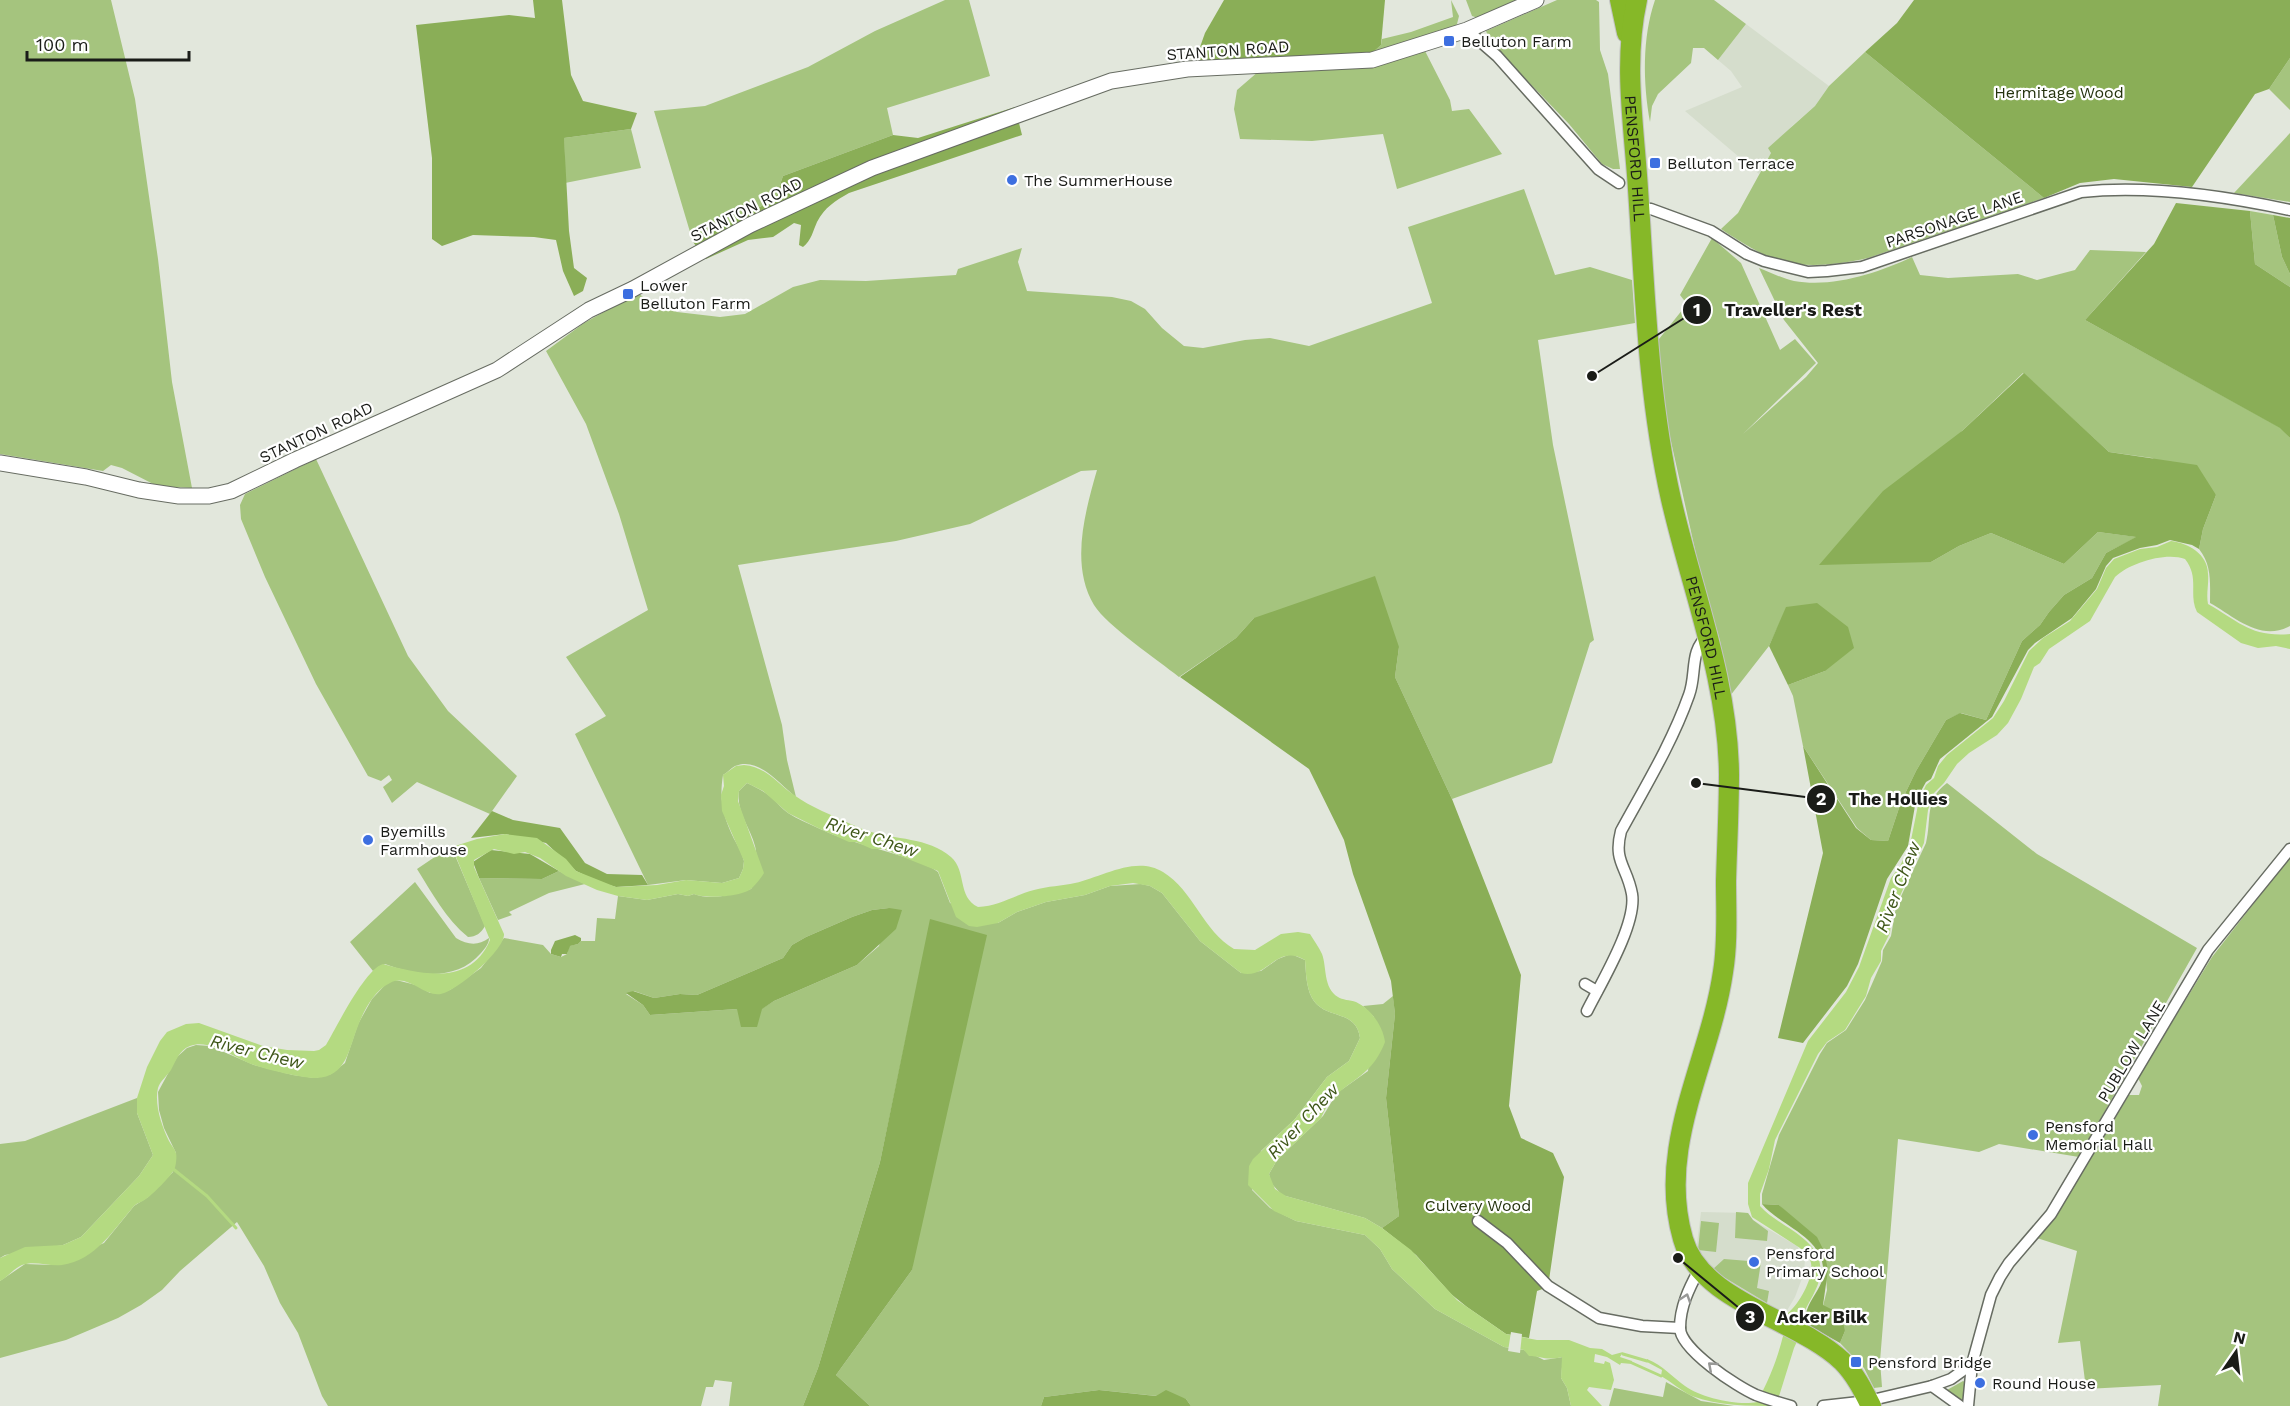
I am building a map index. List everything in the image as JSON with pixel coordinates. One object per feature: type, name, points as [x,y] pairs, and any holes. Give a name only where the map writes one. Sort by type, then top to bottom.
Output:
[{"type":"highway","points":[[1620,0],[1630,41]]},
{"type":"highway","name":"PENSFORD HILL","points":[[1637,0],[1630,41],[1630,89],[1645,327],[1659,437],[1672,502],[1719,678],[1729,771],[1725,959],[1718,1000],[1681,1131],[1675,1183],[1676,1204],[1683,1240],[1689,1256],[1699,1270]]},
{"type":"highway","points":[[1699,1270],[1715,1284],[1833,1353],[1848,1367],[1869,1403]]},
{"type":"main road","name":"STANTON ROAD","points":[[0,463],[86,477],[139,490],[179,496],[209,496],[231,491],[497,370],[589,310],[633,289],[750,225],[872,168],[1111,81],[1187,69],[1372,60],[1467,30],[1536,0]]},
{"type":"street","points":[[1467,30],[1497,56],[1598,169],[1619,183]]},
{"type":"street","name":"PARSONAGE LANE","points":[[1639,208],[1651,209],[1712,231],[1747,254],[1764,261],[1808,272],[1862,267],[2081,192],[2109,189],[2187,194],[2244,200],[2290,210]]},
{"type":"street","points":[[1587,1011],[1625,934],[1631,913],[1632,895],[1618,858],[1617,845],[1621,831],[1671,738],[1690,693],[1696,647],[1708,636]]},
{"type":"street","name":"PUBLOW LANE","points":[[1968,1406],[1972,1364],[1991,1295],[2000,1276],[2051,1214],[2208,950],[2290,849]]},
{"type":"street","points":[[1585,984],[1598,991]]},
{"type":"street","points":[[1478,1221],[1507,1243],[1548,1286],[1599,1318],[1642,1326],[1680,1328]]},
{"type":"street","points":[[1699,1270],[1686,1298],[1680,1328],[1683,1338],[1719,1372],[1755,1394],[1786,1405]]},
{"type":"street","points":[[1824,1406],[1869,1403],[1932,1386],[1952,1379],[1972,1364]]},
{"type":"street","points":[[1932,1386],[1960,1406]]},
{"type":"shaded area","points":[[0,0],[111,0],[135,99],[158,259],[172,382],[192,488],[157,486],[122,468],[111,465],[103,471],[0,454]]},
{"type":"shaded area","points":[[945,0],[969,0],[990,76],[887,108],[893,135],[783,176],[775,199],[693,242],[654,111],[705,106],[808,67],[875,31]]},
{"type":"shaded area","points":[[1451,0],[1459,16],[1453,29],[1374,51],[1381,45],[1382,39],[1411,32],[1453,17]]},
{"type":"shaded area","points":[[1466,0],[1520,0],[1478,18],[1472,16]]},
{"type":"shaded area","points":[[1557,0],[1596,0],[1599,2],[1600,50],[1608,74],[1620,169],[1613,169],[1602,164],[1569,124],[1491,43],[1486,31]]},
{"type":"shaded area","points":[[1655,0],[1714,0],[1746,24],[1718,60],[1704,48],[1693,48],[1691,63],[1658,94],[1652,106],[1650,122],[1645,61],[1648,30]]},
{"type":"shaded area","points":[[1746,24],[1829,86],[1815,106],[1792,126],[1771,153],[1759,174],[1685,111],[1742,87],[1731,71],[1718,60]]},
{"type":"shaded area","points":[[1424,49],[1450,100],[1452,111],[1469,109],[1502,154],[1397,189],[1383,134],[1312,141],[1240,139],[1234,109],[1237,90],[1259,71],[1372,68]]},
{"type":"shaded area","points":[[1865,52],[2044,198],[1868,258],[1837,263],[1804,265],[1783,262],[1751,248],[1721,229],[1738,213],[1771,153],[1768,148],[1815,106],[1829,86]]},
{"type":"shaded area","points":[[2290,58],[2290,110],[2269,89]]},
{"type":"shaded area","points":[[631,129],[641,168],[565,183],[564,138]]},
{"type":"shaded area","points":[[2290,133],[2290,202],[2234,193]]},
{"type":"shaded area","points":[[1524,189],[1555,275],[1590,267],[1632,280],[1635,323],[1538,340],[1553,445],[1594,640],[1590,643],[1552,763],[1452,799],[1395,677],[1399,647],[1254,618],[1236,638],[1179,677],[1121,633],[1094,605],[1087,589],[1081,556],[1084,521],[1097,470],[1081,471],[970,524],[896,541],[738,565],[782,725],[796,797],[761,768],[744,764],[734,767],[723,775],[722,800],[727,823],[744,861],[739,878],[722,883],[686,880],[648,885],[575,734],[606,716],[566,657],[648,610],[619,514],[586,424],[546,351],[584,323],[638,293],[651,303],[677,312],[720,317],[745,314],[793,287],[820,280],[866,281],[956,275],[958,269],[1022,248],[1018,262],[1027,291],[1112,297],[1131,301],[1145,309],[1162,328],[1184,346],[1203,348],[1270,338],[1309,346],[1432,303],[1408,227]]},
{"type":"shaded area","points":[[2250,211],[2273,215],[2282,257],[2290,274],[2290,287],[2255,264]]},
{"type":"shaded area","points":[[1712,238],[1741,263],[1780,350],[1795,339],[1816,363],[1743,434],[1806,377],[1818,363],[1784,320],[1759,268],[1794,281],[1809,283],[1840,281],[1885,268],[1912,257],[1920,275],[1948,278],[2018,274],[2037,280],[2075,270],[2090,250],[2146,252],[2085,320],[2281,428],[2290,438],[2290,626],[2279,630],[2258,629],[2238,621],[2210,603],[2208,568],[2199,549],[2203,529],[2216,495],[2152,458],[2109,452],[2023,373],[1962,431],[1884,562],[1931,562],[1959,546],[1991,533],[2064,564],[2098,532],[2137,537],[2106,553],[2092,578],[2064,595],[2040,625],[2022,641],[1986,720],[1961,713],[1946,720],[1901,802],[1888,841],[1871,840],[1857,828],[1803,746],[1793,696],[1788,685],[1825,671],[1787,607],[1769,646],[1730,696],[1720,641],[1700,572],[1668,428],[1658,365],[1659,339],[1687,304],[1680,295]]},
{"type":"shaded area","points":[[316,459],[408,656],[448,711],[517,776],[490,814],[417,782],[392,803],[383,787],[392,780],[389,775],[381,781],[368,776],[316,684],[265,577],[241,519],[240,505],[245,494]]},
{"type":"shaded area","points":[[747,783],[768,795],[788,813],[818,828],[932,868],[938,872],[950,903],[998,923],[1017,912],[1046,902],[1085,895],[1110,886],[1141,884],[1162,893],[1200,941],[1241,973],[1261,971],[1278,959],[1291,954],[1305,960],[1307,984],[1312,998],[1324,1010],[1353,1022],[1360,1038],[1349,1061],[1327,1077],[1295,1119],[1261,1151],[1252,1190],[1270,1208],[1296,1221],[1365,1235],[1380,1249],[1392,1269],[1435,1309],[1504,1347],[1524,1350],[1544,1360],[1563,1357],[1561,1378],[1567,1388],[1571,1406],[1191,1406],[1186,1399],[1099,1390],[1044,1397],[1041,1406],[870,1406],[836,1375],[912,1270],[931,919],[880,1162],[818,1368],[803,1406],[729,1406],[732,1382],[715,1380],[713,1387],[706,1387],[701,1406],[328,1406],[298,1333],[280,1303],[264,1266],[237,1222],[180,1271],[162,1290],[141,1305],[118,1318],[66,1340],[0,1358],[0,1281],[25,1264],[52,1265],[104,1243],[134,1206],[148,1197],[173,1172],[176,1153],[164,1128],[159,1110],[158,1092],[177,1057],[187,1048],[196,1045],[210,1046],[254,1065],[293,1075],[315,1078],[331,1074],[345,1063],[358,1024],[372,999],[386,984],[394,980],[416,985],[430,993],[450,990],[481,968],[504,938],[543,945],[551,954],[561,957],[567,954],[569,946],[581,941],[595,941],[597,918],[615,919],[618,896],[647,900],[678,894],[715,897],[751,889],[756,875],[756,850],[741,813],[739,791]],"holes":[[[889,908],[879,946],[857,965],[774,1001],[761,1009],[650,1015],[643,1005],[626,994],[634,991],[654,998],[680,994],[697,995],[783,958],[792,945],[806,937],[872,910]]]},
{"type":"shaded area","points":[[1947,783],[2037,854],[2197,948],[2079,1157],[1999,1144],[1979,1152],[1898,1139],[1880,1361],[1882,1387],[1874,1388],[1864,1368],[1840,1343],[1845,1331],[1823,1306],[1827,1290],[1824,1251],[1779,1205],[1762,1204],[1762,1194],[1779,1135],[1820,1054],[1827,1043],[1846,1030],[1865,1000],[1882,961],[1883,950],[1891,936],[1896,907],[1926,843],[1932,803],[1940,789]]},
{"type":"shaded area","points":[[451,846],[485,926],[480,933],[473,936],[468,937],[453,922],[417,869]]},
{"type":"shaded area","points":[[2290,857],[2290,1406],[2158,1406],[2161,1385],[2086,1389],[2080,1341],[2058,1343],[2077,1251],[2037,1238],[2058,1212],[2129,1095],[2139,1095],[2142,1086],[2138,1078],[2212,957]]},
{"type":"shaded area","points":[[559,871],[585,884],[549,893],[509,912],[512,915],[498,920],[479,878],[542,879]]},
{"type":"shaded area","points":[[415,882],[456,938],[473,944],[489,938],[488,944],[471,962],[460,969],[448,972],[423,973],[385,964],[373,971],[350,942]]},
{"type":"shaded area","points":[[1393,996],[1395,1014],[1386,1098],[1399,1216],[1382,1228],[1365,1218],[1282,1195],[1271,1183],[1269,1174],[1277,1160],[1323,1116],[1337,1093],[1368,1071],[1374,1017],[1363,1006],[1383,1004]]},
{"type":"shaded area","points":[[137,1098],[137,1113],[153,1155],[139,1176],[81,1237],[63,1245],[5,1255],[0,1258],[0,1144],[25,1141]]},
{"type":"shaded area","name":"Pensford Primary School","points":[[1701,1212],[1748,1213],[1753,1220],[1797,1246],[1805,1258],[1804,1273],[1795,1297],[1785,1314],[1724,1281],[1696,1251]]},
{"type":"shaded area","points":[[1736,1212],[1748,1213],[1753,1220],[1768,1231],[1767,1241],[1735,1238]]},
{"type":"shaded area","points":[[1701,1221],[1719,1223],[1716,1252],[1698,1250]]},
{"type":"shaded area","points":[[1724,1259],[1761,1262],[1757,1288],[1769,1291],[1767,1303],[1712,1270]]},
{"type":"shaded area","points":[[1666,1382],[1701,1401],[1734,1406],[1609,1406],[1614,1388],[1663,1397]]},
{"type":"shaded area","points":[[1965,1382],[1964,1402],[1962,1403],[1947,1390]]},
{"type":"green space","points":[[533,0],[562,0],[571,75],[583,101],[637,113],[631,129],[564,138],[569,231],[574,268],[587,278],[583,291],[574,296],[563,271],[556,240],[473,235],[442,246],[432,239],[432,158],[416,25],[509,15],[535,18]]},
{"type":"green space","points":[[1224,0],[1385,0],[1381,45],[1372,53],[1195,61],[1205,33]]},
{"type":"green space","name":"Hermitage Wood","points":[[1914,0],[2290,0],[2290,58],[2269,89],[2255,94],[2192,187],[2114,179],[2080,183],[2044,198],[1865,52],[1897,23]]},
{"type":"green space","points":[[1015,107],[1022,135],[849,193],[823,212],[810,239],[803,247],[799,245],[801,225],[794,223],[773,237],[748,240],[706,259],[693,242],[775,199],[783,176],[893,135],[918,138]]},
{"type":"green space","points":[[2176,203],[2250,211],[2255,264],[2290,287],[2290,438],[2280,428],[2085,320],[2154,244]]},
{"type":"green space","points":[[2273,215],[2290,218],[2290,274],[2282,257]]},
{"type":"green space","points":[[2024,373],[2109,452],[2197,465],[2216,495],[2203,529],[2199,549],[2170,540],[2113,558],[2106,566],[2096,589],[2072,618],[2028,650],[1992,717],[1940,759],[1931,779],[1926,782],[1916,800],[1908,846],[1887,879],[1858,964],[1847,986],[1803,1043],[1778,1038],[1823,853],[1803,746],[1856,828],[1871,840],[1888,841],[1901,802],[1946,720],[1960,713],[1986,720],[2022,641],[2040,625],[2064,595],[2092,578],[2106,553],[2136,537],[2098,532],[2064,564],[1991,533],[1959,546],[1931,562],[1819,565],[1883,491],[1962,431]]},
{"type":"green space","name":"Culvery Wood","points":[[1375,576],[1399,647],[1395,677],[1452,799],[1521,975],[1509,1106],[1521,1138],[1553,1153],[1564,1177],[1548,1287],[1537,1291],[1529,1338],[1506,1334],[1467,1307],[1451,1294],[1416,1255],[1382,1228],[1399,1216],[1386,1098],[1395,1014],[1391,981],[1353,874],[1344,840],[1309,769],[1180,677],[1236,638],[1254,618]]},
{"type":"green space","points":[[1817,603],[1848,627],[1854,648],[1825,671],[1788,685],[1769,646],[1786,607]]},
{"type":"green space","points":[[492,811],[513,820],[560,828],[585,863],[607,874],[642,875],[648,885],[616,887],[599,882],[576,871],[546,843],[505,834],[471,838]]},
{"type":"green space","points":[[491,850],[530,854],[559,871],[542,879],[479,878],[473,862]]},
{"type":"green space","points":[[889,908],[902,910],[896,929],[857,965],[774,1001],[762,1009],[757,1027],[741,1027],[737,1009],[650,1015],[643,1005],[626,993],[633,991],[654,998],[680,994],[697,995],[783,958],[792,945],[806,937],[872,910]]},
{"type":"green space","points":[[930,919],[987,935],[912,1270],[836,1375],[870,1406],[803,1406],[818,1368],[880,1162]]},
{"type":"green space","points":[[575,935],[581,938],[581,941],[570,946],[567,954],[562,954],[561,957],[551,954],[555,941]]},
{"type":"green space","points":[[1762,1204],[1779,1205],[1817,1237],[1824,1251],[1828,1270],[1823,1305],[1841,1314],[1845,1331],[1840,1343],[1808,1325],[1806,1318],[1808,1307],[1823,1277],[1823,1264],[1818,1252],[1811,1243]]},
{"type":"green space","points":[[1099,1390],[1156,1396],[1166,1390],[1186,1399],[1191,1406],[1041,1406],[1044,1397]]},
{"type":"water","name":"River Chew","points":[[2171,541],[2190,547],[2205,561],[2208,574],[2208,604],[2255,631],[2290,634],[2290,649],[2276,646],[2258,648],[2241,643],[2197,612],[2189,566],[2185,559],[2168,557],[2138,563],[2121,572],[2115,577],[2090,621],[2049,649],[2040,663],[2034,667],[2008,723],[1997,735],[1969,753],[1957,764],[1934,793],[1928,810],[1924,843],[1895,907],[1890,933],[1881,951],[1881,961],[1871,978],[1866,996],[1845,1030],[1827,1042],[1818,1054],[1775,1140],[1769,1169],[1760,1194],[1760,1206],[1809,1243],[1820,1263],[1817,1286],[1803,1315],[1806,1322],[1794,1348],[1776,1406],[1723,1404],[1688,1394],[1661,1376],[1662,1370],[1647,1362],[1647,1359],[1700,1394],[1731,1402],[1757,1402],[1776,1359],[1788,1313],[1801,1297],[1808,1283],[1811,1269],[1807,1255],[1752,1217],[1748,1204],[1748,1183],[1808,1041],[1846,992],[1859,967],[1891,878],[1900,866],[1910,845],[1919,800],[1926,785],[1934,778],[1938,766],[1947,755],[1993,718],[2029,651],[2043,638],[2070,621],[2097,589],[2106,568],[2114,559]]},
{"type":"water","name":"River Chew","points":[[744,765],[765,772],[804,801],[857,827],[878,834],[922,842],[942,851],[956,863],[967,897],[978,907],[993,905],[1039,889],[1075,883],[1130,866],[1142,866],[1153,867],[1173,880],[1214,932],[1234,949],[1255,950],[1281,934],[1298,932],[1310,934],[1324,959],[1326,977],[1333,993],[1367,1009],[1379,1024],[1385,1042],[1370,1067],[1334,1096],[1321,1118],[1277,1160],[1269,1174],[1275,1189],[1286,1196],[1365,1218],[1382,1228],[1411,1250],[1457,1300],[1506,1334],[1537,1340],[1569,1340],[1590,1348],[1602,1349],[1612,1355],[1623,1352],[1620,1357],[1632,1361],[1632,1364],[1621,1363],[1620,1365],[1607,1357],[1595,1354],[1594,1362],[1610,1363],[1614,1380],[1611,1390],[1589,1387],[1587,1390],[1602,1406],[1571,1406],[1567,1388],[1561,1378],[1562,1357],[1529,1356],[1524,1350],[1504,1347],[1435,1309],[1392,1269],[1380,1249],[1365,1235],[1296,1221],[1274,1211],[1248,1185],[1249,1166],[1253,1159],[1295,1119],[1327,1077],[1349,1061],[1360,1038],[1353,1022],[1324,1010],[1312,998],[1307,984],[1305,960],[1287,956],[1279,958],[1258,972],[1241,973],[1200,941],[1162,893],[1150,886],[1133,883],[1110,886],[1085,895],[1046,902],[1017,912],[998,923],[977,927],[969,926],[956,917],[938,871],[883,849],[872,849],[856,842],[849,842],[818,828],[788,813],[763,791],[747,783],[739,791],[738,801],[764,873],[747,891],[715,897],[678,894],[647,900],[618,896],[597,890],[566,876],[540,858],[525,852],[514,854],[494,849],[474,860],[474,867],[504,934],[497,950],[458,986],[441,994],[428,992],[403,981],[384,986],[367,1007],[345,1060],[334,1073],[316,1078],[302,1077],[254,1065],[223,1050],[206,1045],[198,1044],[186,1048],[180,1053],[171,1070],[160,1083],[157,1094],[161,1122],[176,1154],[172,1173],[149,1197],[134,1206],[103,1242],[85,1257],[62,1265],[32,1263],[22,1265],[0,1281],[0,1258],[25,1247],[63,1245],[81,1237],[139,1176],[153,1155],[137,1113],[137,1098],[147,1067],[167,1032],[186,1024],[199,1023],[263,1046],[287,1050],[319,1050],[326,1045],[368,976],[383,964],[428,973],[457,971],[470,965],[481,955],[490,940],[452,847],[477,839],[505,834],[537,838],[566,859],[576,871],[616,887],[657,885],[686,880],[722,883],[739,878],[744,861],[722,811],[721,795],[724,786],[723,775],[736,766]]},
{"type":"pier","points":[[1511,1332],[1522,1334],[1520,1353],[1508,1351]]},
{"type":"waterway","points":[[172,1168],[207,1196],[236,1228]]},
{"type":"waterway","name":"River Chew","points":[[1623,1354],[1647,1361]]},
{"type":"waterway","name":"River Chew","points":[[1632,1363],[1661,1376]]},
{"type":"place","name":"Belluton Farm","points":[[1449,41]]},
{"type":"place","name":"Belluton Terrace","points":[[1655,163]]},
{"type":"place","name":"The SummerHouse","points":[[1012,180]]},
{"type":"place","name":"Lower Belluton Farm","points":[[628,294]]},
{"type":"place","name":"Traveller's Rest","points":[[1592,376]]},
{"type":"place","name":"The Hollies","points":[[1696,783]]},
{"type":"place","name":"Byemills Farmhouse","points":[[368,840]]},
{"type":"place","name":"Pensford Memorial Hall","points":[[2033,1135]]},
{"type":"place","name":"Acker Bilk","points":[[1678,1258]]},
{"type":"place","name":"Pensford Primary School","points":[[1754,1262]]},
{"type":"place","name":"Pensford Bridge","points":[[1856,1362]]},
{"type":"place","name":"Round House","points":[[1980,1383]]}]
